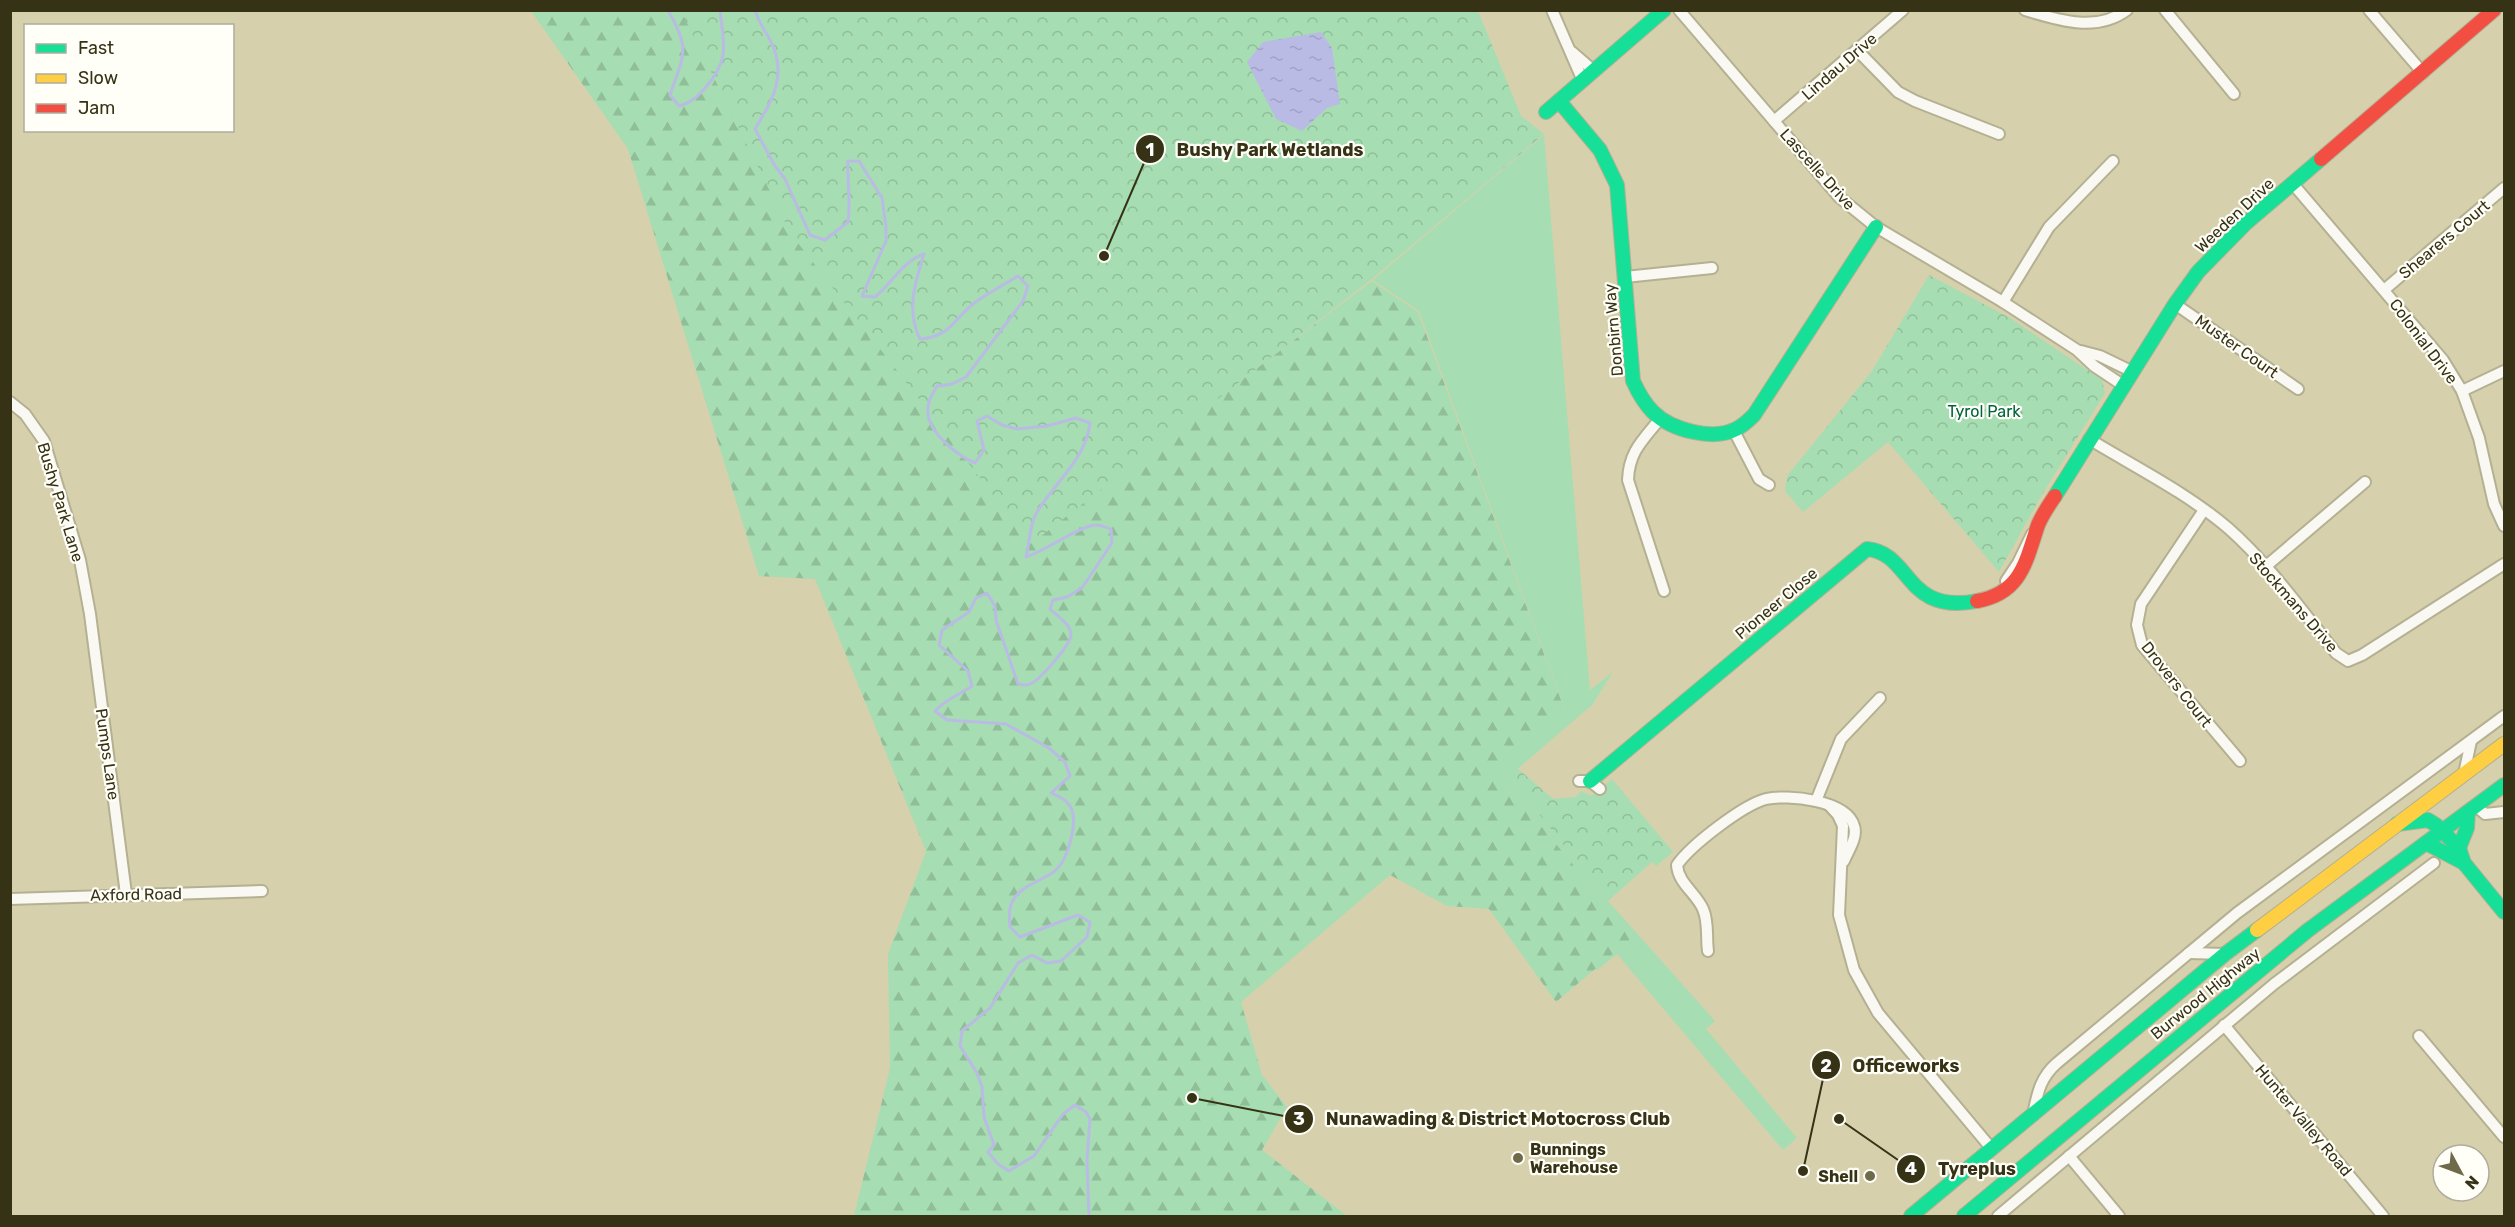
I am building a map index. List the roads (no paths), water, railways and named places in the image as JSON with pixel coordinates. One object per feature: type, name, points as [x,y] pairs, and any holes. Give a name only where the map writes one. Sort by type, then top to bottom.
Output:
[{"type":"main road","points":[[1546,112],[1664,10]]},
{"type":"main road","name":"Weeden Drive","points":[[1996,593],[2023,570],[2030,555],[2037,526],[2089,439],[2175,304],[2218,249],[2494,10]]},
{"type":"main road","name":"Donbirn Way","points":[[1559,101],[1613,169],[1617,185],[1633,381],[1644,404],[1659,420],[1685,432],[1709,434],[1734,431]]},
{"type":"main road","points":[[1734,431],[1757,412],[1876,227]]},
{"type":"main road","name":"Pioneer Close","points":[[1590,784],[1867,549],[1876,548],[1883,552],[1917,589],[1936,601],[1965,605],[1989,598],[1996,593]]},
{"type":"main road","name":"Burwood Highway","points":[[1964,1216],[2307,931],[2443,830],[2464,801],[2463,774],[2505,744]]},
{"type":"main road","name":"Burwood Highway","points":[[1911,1216],[2225,954],[2397,824],[2505,785]]},
{"type":"main road","points":[[2459,848],[2467,828],[2464,801]]},
{"type":"main road","points":[[2397,824],[2428,820],[2443,830],[2459,848],[2464,863],[2505,912]]},
{"type":"main road","points":[[2426,843],[2464,863]]},
{"type":"street","points":[[1552,10],[1583,81]]},
{"type":"street","name":"Lascelle Drive","points":[[1679,10],[1839,197],[1876,227],[2077,350],[2094,366],[2124,386]]},
{"type":"street","name":"Lindau Drive","points":[[1774,121],[1903,10]]},
{"type":"street","points":[[2025,10],[2066,23],[2080,23],[2109,19],[2127,10]]},
{"type":"street","points":[[2165,10],[2234,94]]},
{"type":"street","points":[[2369,10],[2423,73]]},
{"type":"street","points":[[1569,50],[1594,70]]},
{"type":"street","points":[[1857,50],[1898,92],[1915,102],[1999,135]]},
{"type":"street","points":[[2002,302],[2049,227],[2113,161]]},
{"type":"street","name":"Colonial Drive","points":[[2293,184],[2443,360],[2462,391],[2480,438],[2505,526]]},
{"type":"street","name":"Shearers Court","points":[[2384,290],[2505,188]]},
{"type":"street","points":[[1624,277],[1712,268]]},
{"type":"street","name":"Muster Court","points":[[2175,304],[2298,389]]},
{"type":"street","name":"Lascelle Drive","points":[[2077,350],[2100,356],[2133,372]]},
{"type":"street","points":[[2462,391],[2505,370]]},
{"type":"street","name":"Bushy Park Lane","points":[[10,402],[25,414],[44,441],[80,560],[90,614]]},
{"type":"street","points":[[1659,420],[1634,451],[1629,465],[1628,480],[1664,591]]},
{"type":"street","points":[[1734,431],[1759,479],[1769,485]]},
{"type":"street","name":"Stockmans Drive","points":[[2089,439],[2204,510],[2244,543],[2336,653],[2348,661],[2362,655],[2505,564]]},
{"type":"street","points":[[2265,567],[2365,482]]},
{"type":"street","name":"Drovers Court","points":[[2204,510],[2141,604],[2137,625],[2142,645],[2240,761]]},
{"type":"street","name":"Pumps Lane","points":[[90,614],[126,894]]},
{"type":"street","points":[[1816,801],[1841,738],[1880,698]]},
{"type":"street","points":[[2033,1114],[2039,1085],[2050,1069],[2237,913],[2505,716]]},
{"type":"street","points":[[2463,774],[2471,741]]},
{"type":"street","points":[[1708,951],[1700,935],[1707,927],[1702,908],[1678,875],[1677,865],[1682,858],[1730,819],[1755,803],[1767,799],[1791,797],[1816,801],[1844,813],[1855,826],[1855,833],[1839,872],[1839,915],[1854,970],[1878,1013],[1991,1148]]},
{"type":"street","points":[[2464,801],[2486,814],[2505,812]]},
{"type":"street","points":[[2411,880],[2413,852]]},
{"type":"street","points":[[1998,1216],[2224,1025],[2291,971],[2434,863]]},
{"type":"street","name":"Axford Road","points":[[10,899],[262,891]]},
{"type":"street","name":"Burwood Highway","points":[[2189,953],[2225,954]]},
{"type":"street","name":"Hunter Valley Road","points":[[2224,1025],[2383,1216]]},
{"type":"street","points":[[2419,1036],[2505,1137]]},
{"type":"street","points":[[2139,1069],[2154,1086]]},
{"type":"street","points":[[2069,1156],[2119,1216]]},
{"type":"water","points":[[1321,32],[1332,48],[1340,104],[1327,108],[1302,131],[1276,119],[1247,62],[1263,42]]},
{"type":"waterway","points":[[668,10],[680,35],[683,52],[670,95],[679,106],[700,94],[719,68],[724,51],[720,10]]},
{"type":"waterway","points":[[755,10],[770,40],[778,64],[776,86],[755,129],[775,166],[785,179],[810,235],[825,240],[848,222],[848,161],[859,161],[882,198],[886,241],[862,296],[875,297],[910,261],[924,254],[913,296],[913,318],[920,339],[940,334],[977,301],[1018,276],[1028,286],[1023,301],[966,377],[952,384],[937,386],[929,402],[928,413],[933,428],[939,436],[945,443],[975,463],[984,450],[977,421],[987,416],[1002,425],[1017,429],[1047,426],[1076,418],[1090,423],[1083,448],[1034,517],[1026,557],[1090,526],[1099,525],[1111,529],[1112,543],[1082,588],[1067,597],[1053,600],[1050,609],[1069,627],[1071,635],[1066,647],[1036,680],[1028,685],[1018,684],[996,620],[995,606],[987,593],[976,598],[969,612],[942,630],[939,645],[968,671],[972,686],[948,700],[935,711],[947,720],[1006,724],[1049,748],[1065,762],[1070,776],[1051,793],[1066,801],[1072,810],[1071,840],[1065,856],[1058,868],[1026,887],[1016,896],[1010,907],[1010,927],[1020,937],[1078,915],[1090,922],[1087,937],[1061,961],[1047,963],[1032,955],[1018,963],[990,1008],[962,1031],[960,1046],[977,1073],[982,1087],[984,1117],[994,1145],[988,1152],[998,1164],[1009,1171],[1034,1156],[1063,1114],[1075,1105],[1086,1112],[1090,1119],[1087,1160],[1089,1216]]},
{"type":"place","name":"Bushy Park Wetlands","points":[[1104,256]]},
{"type":"place","name":"Nunawading & District Motocross Club","points":[[1192,1098]]},
{"type":"place","name":"Tyreplus","points":[[1839,1119]]},
{"type":"place","name":"Bunnings Warehouse","points":[[1518,1158]]},
{"type":"place","name":"Officeworks","points":[[1803,1171]]},
{"type":"place","name":"Shell","points":[[1870,1176]]},
{"type":"park label","name":"Tyrol Park","points":[[1984,411]]}]
